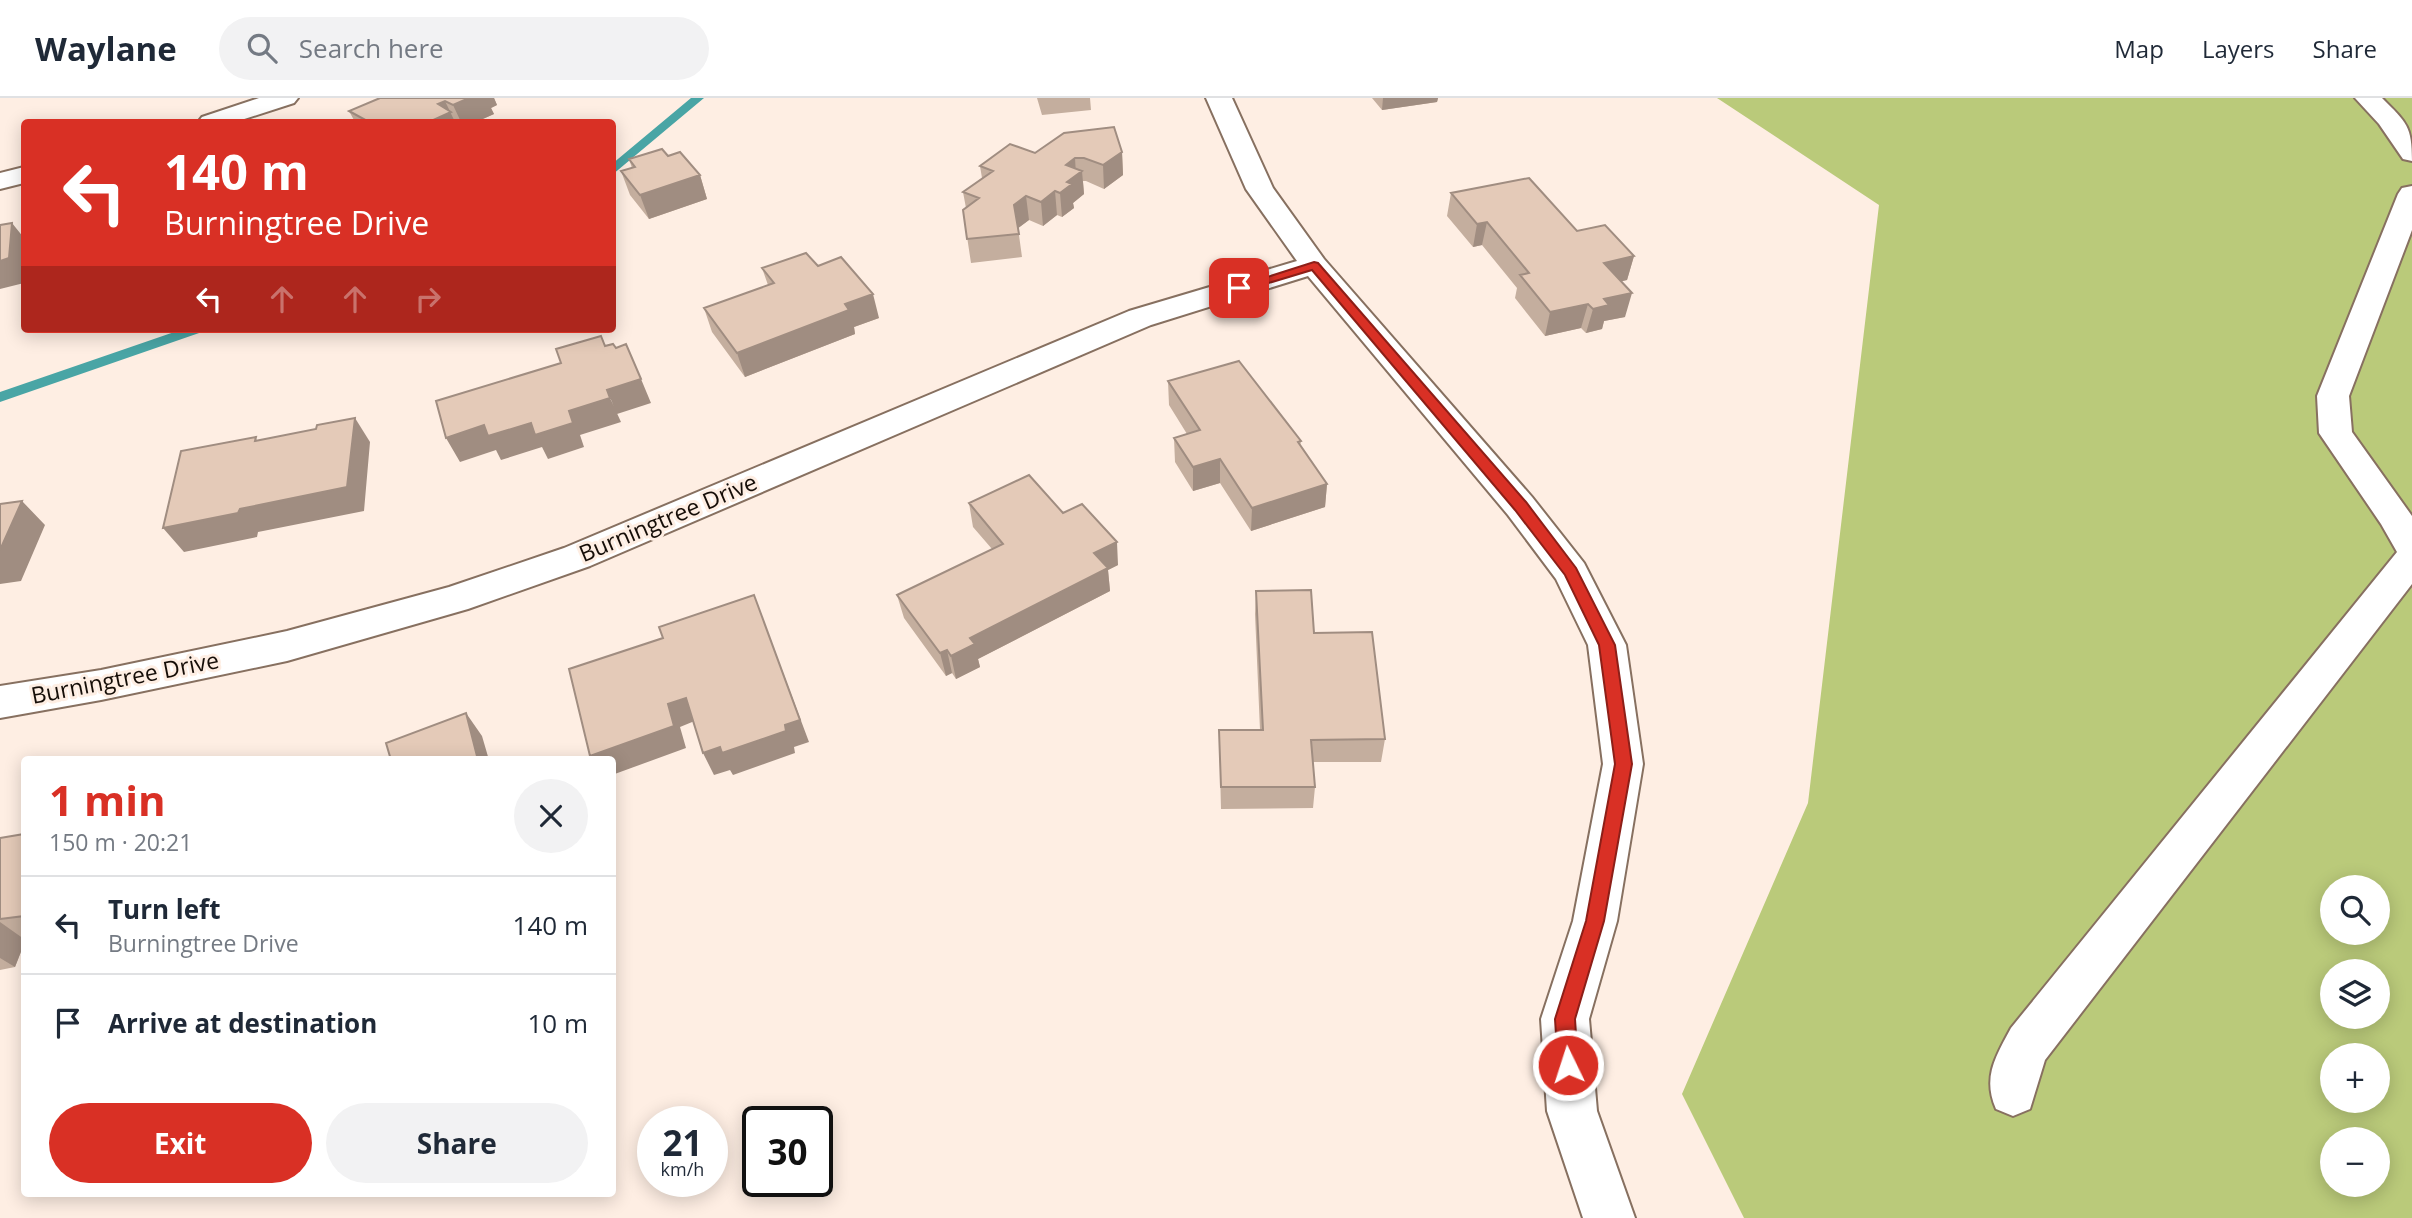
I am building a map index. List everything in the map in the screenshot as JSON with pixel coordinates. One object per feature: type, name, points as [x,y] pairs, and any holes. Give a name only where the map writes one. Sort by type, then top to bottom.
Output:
[{"type":"street","points":[[220,119],[285,98]]},
{"type":"street","points":[[1219,98],[1260,189],[1314,265],[1520,506],[1571,572],[1607,645],[1623,764],[1595,921],[1565,1019],[1572,1111],[1609,1218]]},
{"type":"street","points":[[2368,98],[2389,119],[2412,153]]},
{"type":"street","points":[[0,181],[21,176]]},
{"type":"street","points":[[2412,194],[2333,396],[2336,433],[2395,517],[2412,547]]},
{"type":"street","name":"Burningtree Drive","points":[[0,702],[101,685],[287,646],[467,595],[577,557],[1140,318],[1314,265]]},
{"type":"street","points":[[2013,1092],[2017,1065],[2028,1044],[2412,558]]},
{"type":"green space","points":[[1717,98],[2412,98],[2412,1218],[1744,1218],[1682,1094],[1808,803],[1879,205]]},
{"type":"building","points":[[380,98],[469,98],[453,105],[445,101],[438,104],[451,112],[436,119],[364,119],[349,111]]},
{"type":"building","points":[[1114,127],[1122,152],[1103,165],[1084,158],[1075,158],[1066,165],[1082,171],[1067,182],[1072,184],[1060,193],[1055,191],[1041,202],[1026,196],[1014,205],[1019,234],[967,239],[963,210],[979,198],[963,192],[993,171],[980,166],[1010,144],[1035,153],[1064,133]]},
{"type":"building","points":[[662,149],[668,156],[680,152],[700,175],[640,195],[621,171],[635,167],[629,159]]},
{"type":"building","points":[[1529,178],[1577,231],[1605,225],[1634,256],[1604,263],[1632,293],[1604,299],[1609,305],[1593,309],[1588,304],[1550,312],[1520,275],[1529,273],[1487,222],[1477,224],[1451,193]]},
{"type":"building","points":[[12,223],[9,258],[0,261],[0,225]]},
{"type":"building","points":[[806,253],[818,266],[841,257],[873,294],[845,304],[849,310],[737,353],[704,308],[774,283],[762,268]]},
{"type":"building","points":[[601,336],[605,346],[613,344],[616,348],[626,344],[641,379],[607,390],[610,398],[569,411],[573,423],[535,435],[531,423],[488,436],[484,425],[446,438],[436,401],[561,363],[556,349]]},
{"type":"building","points":[[1239,361],[1301,441],[1298,442],[1327,484],[1252,508],[1220,459],[1193,467],[1174,438],[1200,430],[1168,381]]},
{"type":"building","points":[[355,418],[347,487],[163,528],[181,451],[256,437],[255,441]]},
{"type":"building","points":[[1029,475],[1063,513],[1082,504],[1117,542],[1094,553],[1108,568],[970,638],[975,644],[951,656],[947,650],[940,653],[897,595],[1003,544],[969,503]]},
{"type":"building","points":[[22,501],[0,550],[0,504]]},
{"type":"building","points":[[1311,590],[1314,633],[1372,632],[1385,739],[1311,740],[1315,787],[1221,787],[1219,730],[1263,730],[1256,591]]},
{"type":"building","points":[[754,595],[800,720],[785,725],[786,731],[722,753],[720,747],[703,753],[686,698],[668,704],[674,726],[590,756],[569,669],[663,638],[659,627]]},
{"type":"building","points":[[466,713],[477,756],[390,756],[386,743]]},
{"type":"building","points":[[21,834],[21,916],[0,919],[0,838]]},
{"type":"waterway","points":[[616,168],[698,98]]},
{"type":"waterway","points":[[0,397],[185,333]]},
{"type":"route","points":[[1239,288],[1314,265],[1520,506],[1571,572],[1607,645],[1623,764],[1595,921],[1565,1019],[1568,1065]]}]
